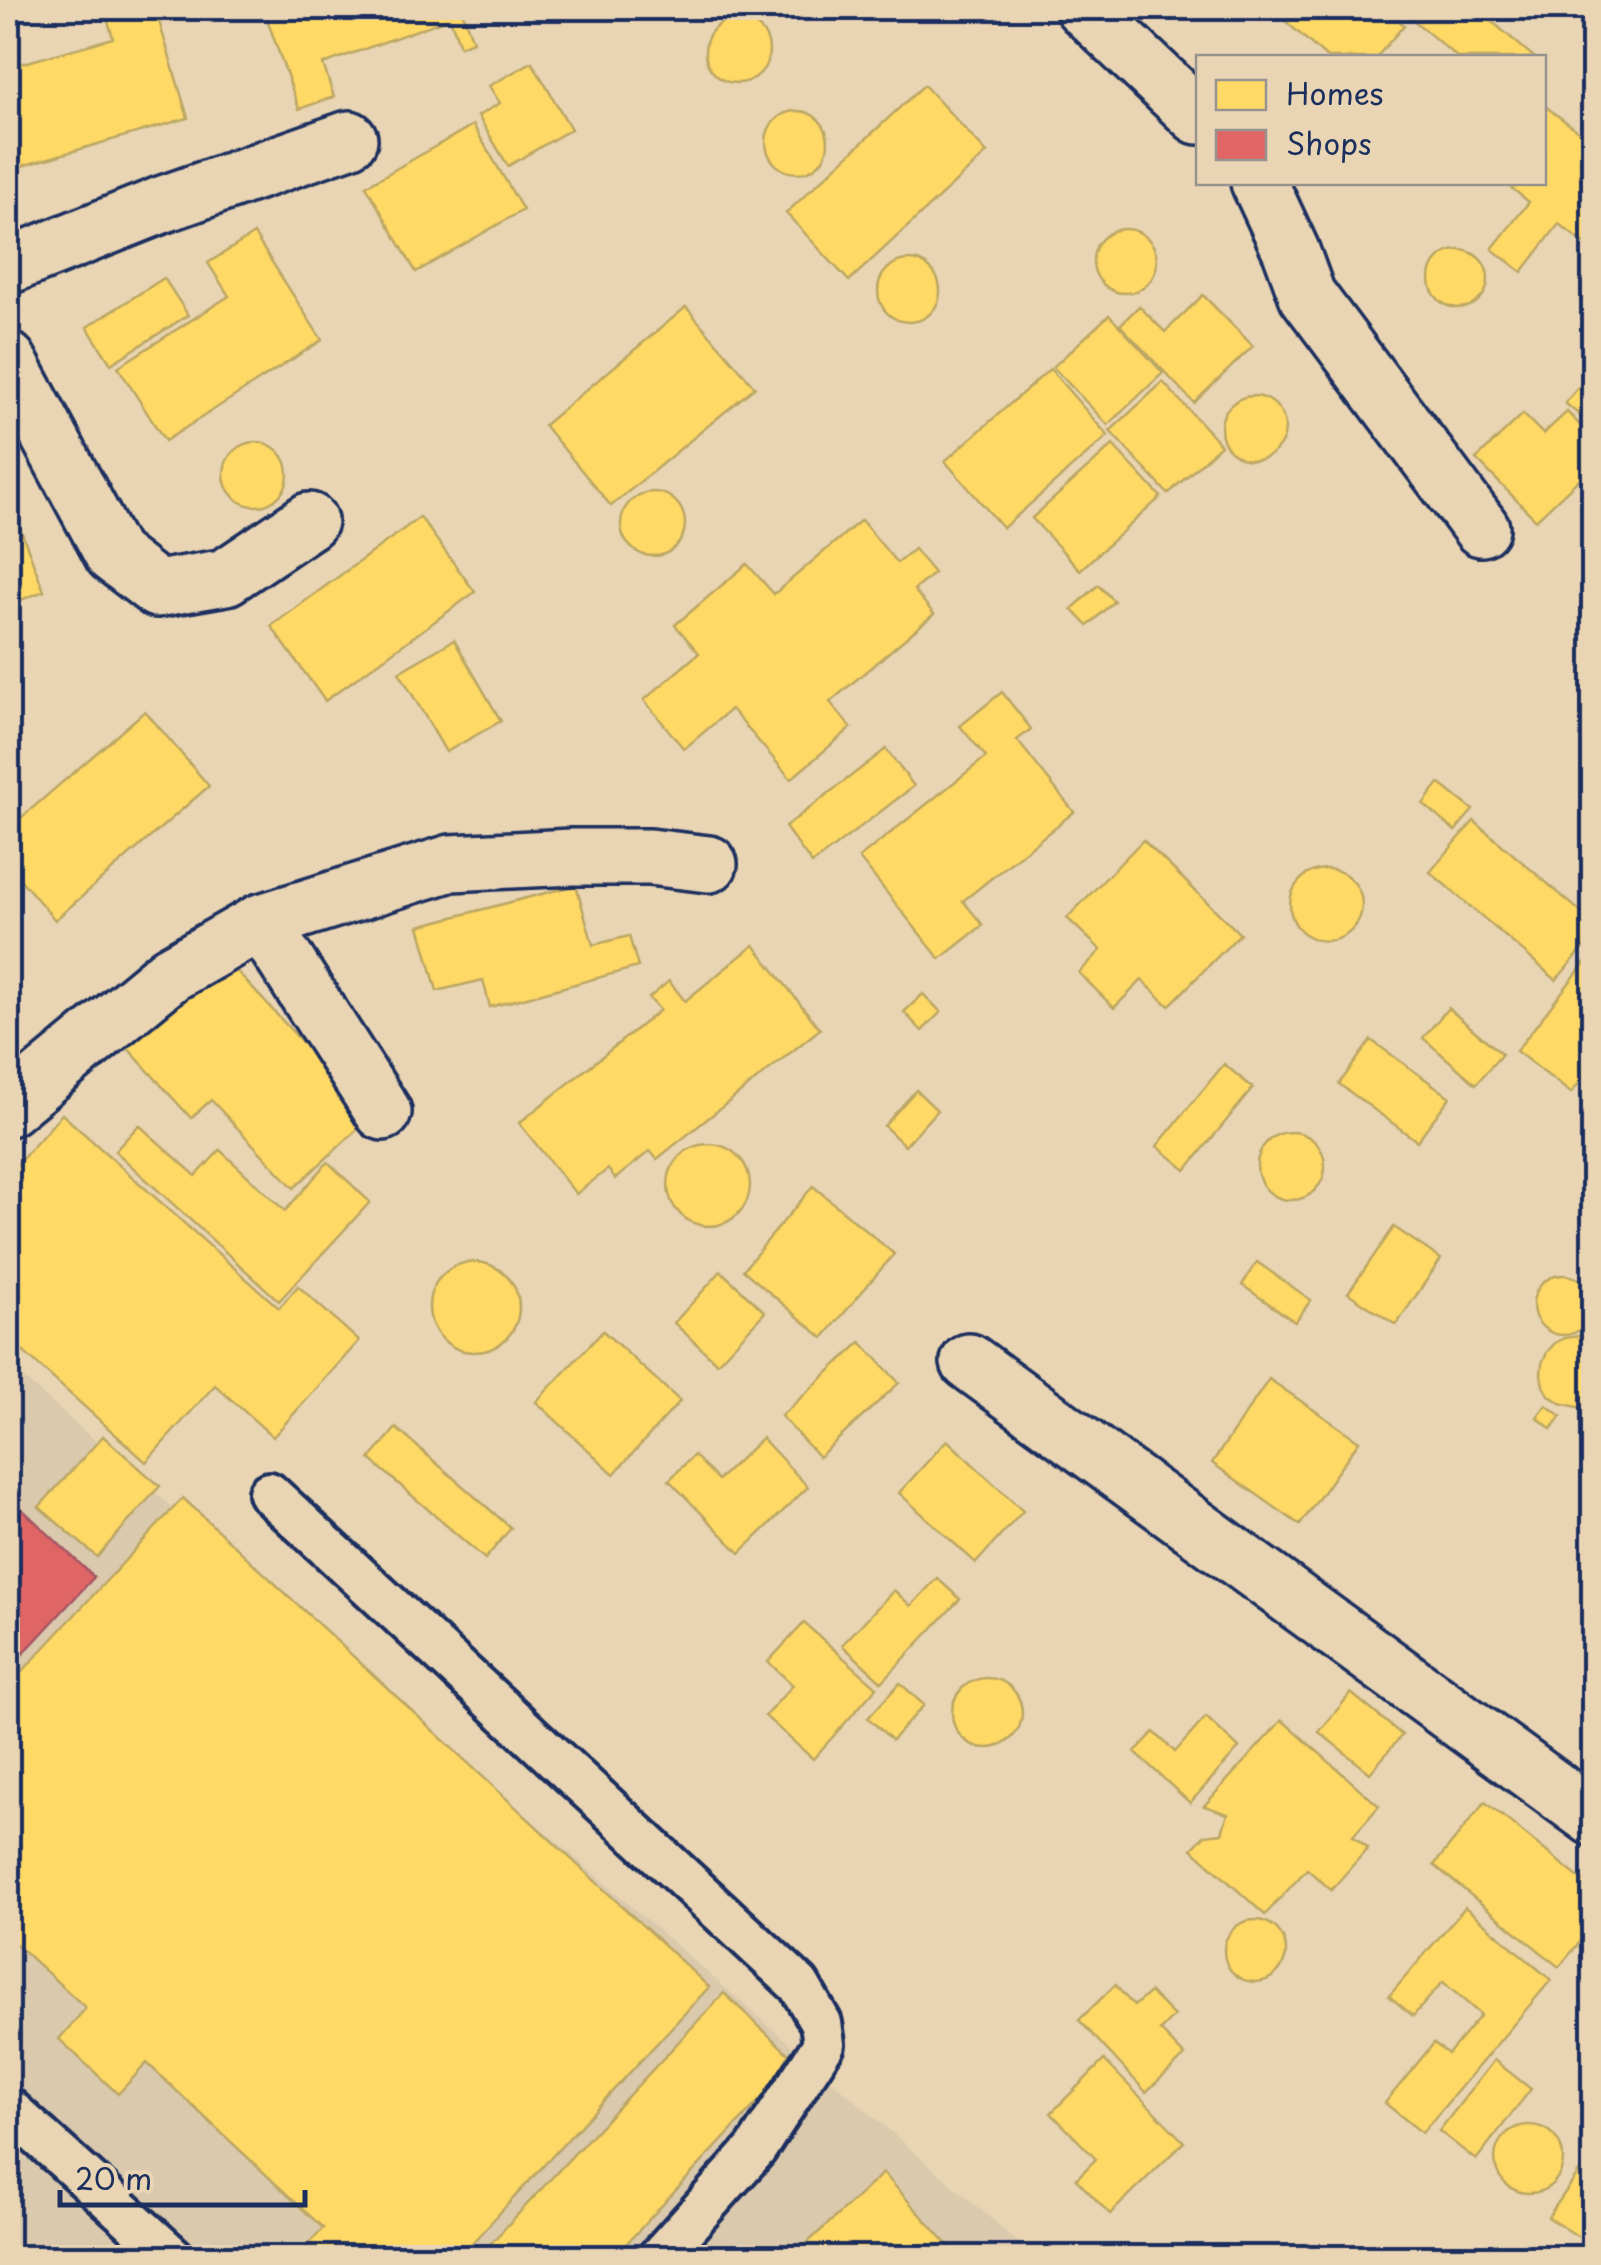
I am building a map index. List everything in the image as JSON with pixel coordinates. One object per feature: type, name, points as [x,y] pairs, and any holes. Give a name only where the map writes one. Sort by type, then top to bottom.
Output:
[{"type":"street","points":[[1084,8],[1196,114]]},
{"type":"street","points":[[8,266],[144,212],[349,139]]},
{"type":"street","points":[[1260,185],[1307,295],[1481,528]]},
{"type":"street","points":[[8,360],[113,555],[158,589],[226,577],[309,520]]},
{"type":"street","points":[[8,1108],[170,974],[261,922],[452,864],[650,857],[709,864]]},
{"type":"street","points":[[261,922],[383,1112]]},
{"type":"street","points":[[969,1362],[1594,1818]]},
{"type":"lane","points":[[269,1493],[799,1986],[822,2023],[824,2044],[756,2149],[658,2258]]},
{"type":"lane","points":[[8,2108],[174,2258]]},
{"type":"shaded area","points":[[8,1365],[1035,2257],[8,2257]]},
{"type":"building: Homes","points":[[155,8],[188,118],[8,170],[8,61],[10,67],[113,38],[106,14]]},
{"type":"building: Homes","points":[[263,8],[461,8],[473,41],[460,46],[450,18],[323,64],[334,97],[299,109]]},
{"type":"building: Homes","points":[[1294,8],[1385,8],[1404,25],[1379,55],[1324,55],[1283,19]]},
{"type":"building: Homes","points":[[1399,8],[1476,8],[1531,55],[1454,55]]},
{"type":"building: Homes","points":[[737,19],[760,28],[769,51],[760,74],[737,83],[714,74],[705,51],[714,28]]},
{"type":"building: Homes","points":[[532,62],[571,129],[508,166],[478,116],[500,103],[489,86]]},
{"type":"building: Homes","points":[[924,85],[987,153],[849,281],[786,213]]},
{"type":"building: Homes","points":[[1546,107],[1594,143],[1594,251],[1559,224],[1522,272],[1492,249],[1529,202],[1508,185],[1546,185]]},
{"type":"building: Homes","points":[[797,111],[819,120],[828,142],[819,164],[797,173],[775,164],[766,142],[775,120]]},
{"type":"building: Homes","points":[[473,125],[523,210],[416,272],[366,186]]},
{"type":"building: Homes","points":[[1125,229],[1148,238],[1157,261],[1148,284],[1125,293],[1102,284],[1093,261],[1102,238]]},
{"type":"building: Homes","points":[[254,234],[322,340],[165,441],[118,367],[229,296],[208,263]]},
{"type":"building: Homes","points":[[1459,250],[1479,259],[1488,279],[1479,299],[1459,308],[1439,299],[1430,279],[1439,259]]},
{"type":"building: Homes","points":[[909,260],[931,269],[940,291],[931,313],[909,322],[887,313],[878,291],[887,269]]},
{"type":"building: Homes","points":[[164,278],[188,315],[111,364],[87,327]]},
{"type":"building: Homes","points":[[1203,295],[1253,346],[1194,403],[1120,325],[1139,306],[1165,332]]},
{"type":"building: Homes","points":[[686,307],[755,387],[611,506],[544,425]]},
{"type":"building: Homes","points":[[1109,315],[1163,373],[1108,425],[1053,367]]},
{"type":"building: Homes","points":[[1050,369],[1108,436],[1003,528],[945,461]]},
{"type":"building: Homes","points":[[1594,369],[1594,427],[1565,403]]},
{"type":"building: Homes","points":[[1163,382],[1221,445],[1168,494],[1110,431]]},
{"type":"building: Homes","points":[[1253,396],[1276,405],[1285,428],[1276,451],[1253,460],[1230,451],[1221,428],[1230,405]]},
{"type":"building: Homes","points":[[1567,412],[1594,439],[1594,465],[1536,520],[1476,459],[1523,414],[1543,434]]},
{"type":"building: Homes","points":[[256,442],[279,451],[288,474],[279,497],[256,506],[233,497],[224,474],[233,451]]},
{"type":"building: Homes","points":[[1113,445],[1161,497],[1080,570],[1032,518]]},
{"type":"building: Homes","points":[[653,492],[676,501],[685,524],[676,547],[653,556],[630,547],[621,524],[630,501]]},
{"type":"building: Homes","points":[[8,496],[44,591],[8,605]]},
{"type":"building: Homes","points":[[420,517],[475,592],[325,701],[271,626]]},
{"type":"building: Homes","points":[[861,520],[897,563],[914,549],[934,573],[914,590],[934,614],[830,702],[851,728],[791,779],[731,709],[684,749],[644,700],[699,653],[675,625],[747,564],[774,594]]},
{"type":"building: Homes","points":[[1098,585],[1114,601],[1088,626],[1072,609]]},
{"type":"building: Homes","points":[[454,640],[501,721],[446,752],[399,672]]},
{"type":"building: Homes","points":[[1002,692],[1031,729],[1017,740],[1074,812],[963,901],[983,925],[940,959],[859,858],[986,757],[960,726]]},
{"type":"building: Homes","points":[[145,711],[209,786],[55,920],[8,865],[8,829]]},
{"type":"building: Homes","points":[[886,749],[914,786],[812,864],[785,827]]},
{"type":"building: Homes","points":[[1439,783],[1473,810],[1455,831],[1423,804]]},
{"type":"building: Homes","points":[[1474,821],[1594,923],[1594,936],[1556,980],[1430,872]]},
{"type":"building: Homes","points":[[1143,840],[1240,934],[1169,1006],[1142,980],[1114,1008],[1079,973],[1101,950],[1067,918]]},
{"type":"building: Homes","points":[[1326,869],[1352,879],[1362,905],[1352,931],[1326,941],[1300,931],[1290,905],[1300,879]]},
{"type":"building: Homes","points":[[576,885],[593,945],[629,936],[638,967],[490,1007],[483,980],[437,991],[419,926]]},
{"type":"building: Homes","points":[[754,945],[820,1029],[657,1159],[650,1151],[615,1179],[608,1169],[576,1194],[519,1123],[660,1010],[649,998],[669,981],[685,1001]]},
{"type":"building: Homes","points":[[1594,951],[1594,1065],[1571,1093],[1516,1051]]},
{"type":"building: Homes","points":[[221,954],[371,1117],[294,1188],[211,1100],[191,1118],[124,1044]]},
{"type":"building: Homes","points":[[923,994],[941,1012],[922,1031],[904,1012]]},
{"type":"building: Homes","points":[[1448,1008],[1502,1054],[1476,1084],[1423,1038]]},
{"type":"building: Homes","points":[[1371,1040],[1450,1097],[1417,1141],[1339,1084]]},
{"type":"building: Homes","points":[[1224,1064],[1253,1088],[1186,1170],[1157,1146]]},
{"type":"building: Homes","points":[[916,1090],[937,1110],[905,1146],[884,1126]]},
{"type":"building: Homes","points":[[62,1114],[279,1308],[298,1286],[359,1341],[273,1437],[215,1385],[146,1462],[8,1338],[8,1175]]},
{"type":"building: Homes","points":[[139,1125],[196,1176],[220,1150],[285,1211],[328,1162],[370,1202],[279,1301],[115,1151]]},
{"type":"building: Homes","points":[[1291,1132],[1315,1142],[1325,1166],[1315,1190],[1291,1200],[1267,1190],[1257,1166],[1267,1142]]},
{"type":"building: Homes","points":[[709,1144],[725,1147],[738,1156],[747,1169],[747,1201],[738,1214],[725,1223],[709,1226],[693,1223],[680,1214],[671,1201],[668,1185],[671,1169],[680,1156],[693,1147]]},
{"type":"building: Homes","points":[[813,1186],[894,1254],[823,1338],[743,1270]]},
{"type":"building: Homes","points":[[1394,1227],[1441,1259],[1396,1325],[1348,1293]]},
{"type":"building: Homes","points":[[474,1262],[491,1265],[506,1275],[516,1290],[516,1324],[506,1339],[491,1349],[474,1352],[457,1349],[442,1339],[432,1324],[429,1307],[432,1290],[442,1275],[457,1265]]},
{"type":"building: Homes","points":[[1257,1262],[1311,1300],[1295,1322],[1242,1285]]},
{"type":"building: Homes","points":[[721,1271],[765,1312],[717,1363],[674,1323]]},
{"type":"building: Homes","points":[[1563,1275],[1584,1284],[1593,1305],[1584,1326],[1563,1335],[1542,1326],[1533,1305],[1542,1284]]},
{"type":"building: Homes","points":[[603,1331],[680,1401],[614,1474],[536,1402]]},
{"type":"building: Homes","points":[[1578,1336],[1594,1341],[1594,1403],[1582,1408],[1560,1403],[1550,1396],[1541,1375],[1542,1363],[1555,1343]]},
{"type":"building: Homes","points":[[861,1342],[899,1383],[819,1457],[781,1416]]},
{"type":"building: Homes","points":[[1269,1379],[1359,1441],[1300,1525],[1212,1463]]},
{"type":"building: Homes","points":[[1546,1405],[1561,1416],[1551,1429],[1537,1417]]},
{"type":"building: Homes","points":[[396,1428],[511,1528],[485,1559],[370,1459]]},
{"type":"building: Homes","points":[[103,1436],[160,1486],[97,1557],[39,1507]]},
{"type":"building: Homes","points":[[762,1438],[808,1487],[740,1553],[669,1480],[694,1455],[718,1480]]},
{"type":"building: Homes","points":[[947,1440],[1023,1511],[976,1563],[899,1493]]},
{"type":"building: Homes","points":[[183,1498],[709,1987],[458,2258],[295,2258],[323,2228],[147,2063],[118,2094],[59,2039],[86,2008],[8,1937],[8,1687]]},
{"type":"building: Homes","points":[[937,1578],[960,1599],[882,1682],[842,1645],[894,1590],[911,1606]]},
{"type":"building: Homes","points":[[804,1623],[877,1687],[813,1759],[765,1716],[793,1685],[768,1662]]},
{"type":"building: Homes","points":[[987,1678],[1001,1680],[1012,1688],[1020,1699],[1020,1727],[1012,1738],[1001,1746],[987,1748],[973,1746],[962,1738],[954,1727],[952,1713],[954,1699],[962,1688],[973,1680]]},
{"type":"building: Homes","points":[[900,1683],[924,1705],[892,1740],[868,1718]]},
{"type":"building: Homes","points":[[1351,1693],[1402,1735],[1370,1773],[1319,1732]]},
{"type":"building: Homes","points":[[1206,1717],[1239,1748],[1190,1803],[1135,1752],[1154,1732],[1175,1752]]},
{"type":"building: Homes","points":[[1282,1720],[1379,1806],[1353,1836],[1368,1848],[1331,1890],[1307,1869],[1265,1915],[1192,1849],[1205,1835],[1222,1833],[1228,1814],[1204,1806]]},
{"type":"building: Homes","points":[[1485,1802],[1594,1890],[1594,1925],[1559,1967],[1434,1865]]},
{"type":"building: Homes","points":[[1465,1907],[1551,1980],[1422,2133],[1385,2103],[1434,2043],[1448,2054],[1481,2015],[1443,1982],[1413,2016],[1389,1996]]},
{"type":"building: Homes","points":[[1255,1920],[1277,1929],[1286,1951],[1277,1973],[1255,1982],[1233,1973],[1224,1951],[1233,1929]]},
{"type":"building: Homes","points":[[1115,1985],[1134,2006],[1150,1992],[1174,2016],[1160,2030],[1185,2056],[1146,2092],[1079,2020]]},
{"type":"building: Homes","points":[[724,1993],[796,2061],[613,2258],[477,2258]]},
{"type":"building: Homes","points":[[1104,2060],[1184,2142],[1110,2214],[1076,2179],[1096,2159],[1051,2113]]},
{"type":"building: Homes","points":[[1494,2060],[1531,2089],[1476,2160],[1439,2131]]},
{"type":"building: Homes","points":[[1529,2125],[1542,2127],[1553,2135],[1561,2146],[1561,2172],[1553,2183],[1542,2191],[1529,2193],[1516,2191],[1505,2183],[1497,2172],[1495,2159],[1497,2146],[1505,2135],[1516,2127]]},
{"type":"building: Homes","points":[[1589,2158],[1594,2161],[1594,2247],[1548,2217]]},
{"type":"building: Homes","points":[[883,2173],[960,2258],[791,2258]]},
{"type":"building: Shops","points":[[8,1496],[94,1577],[8,1670]]}]
